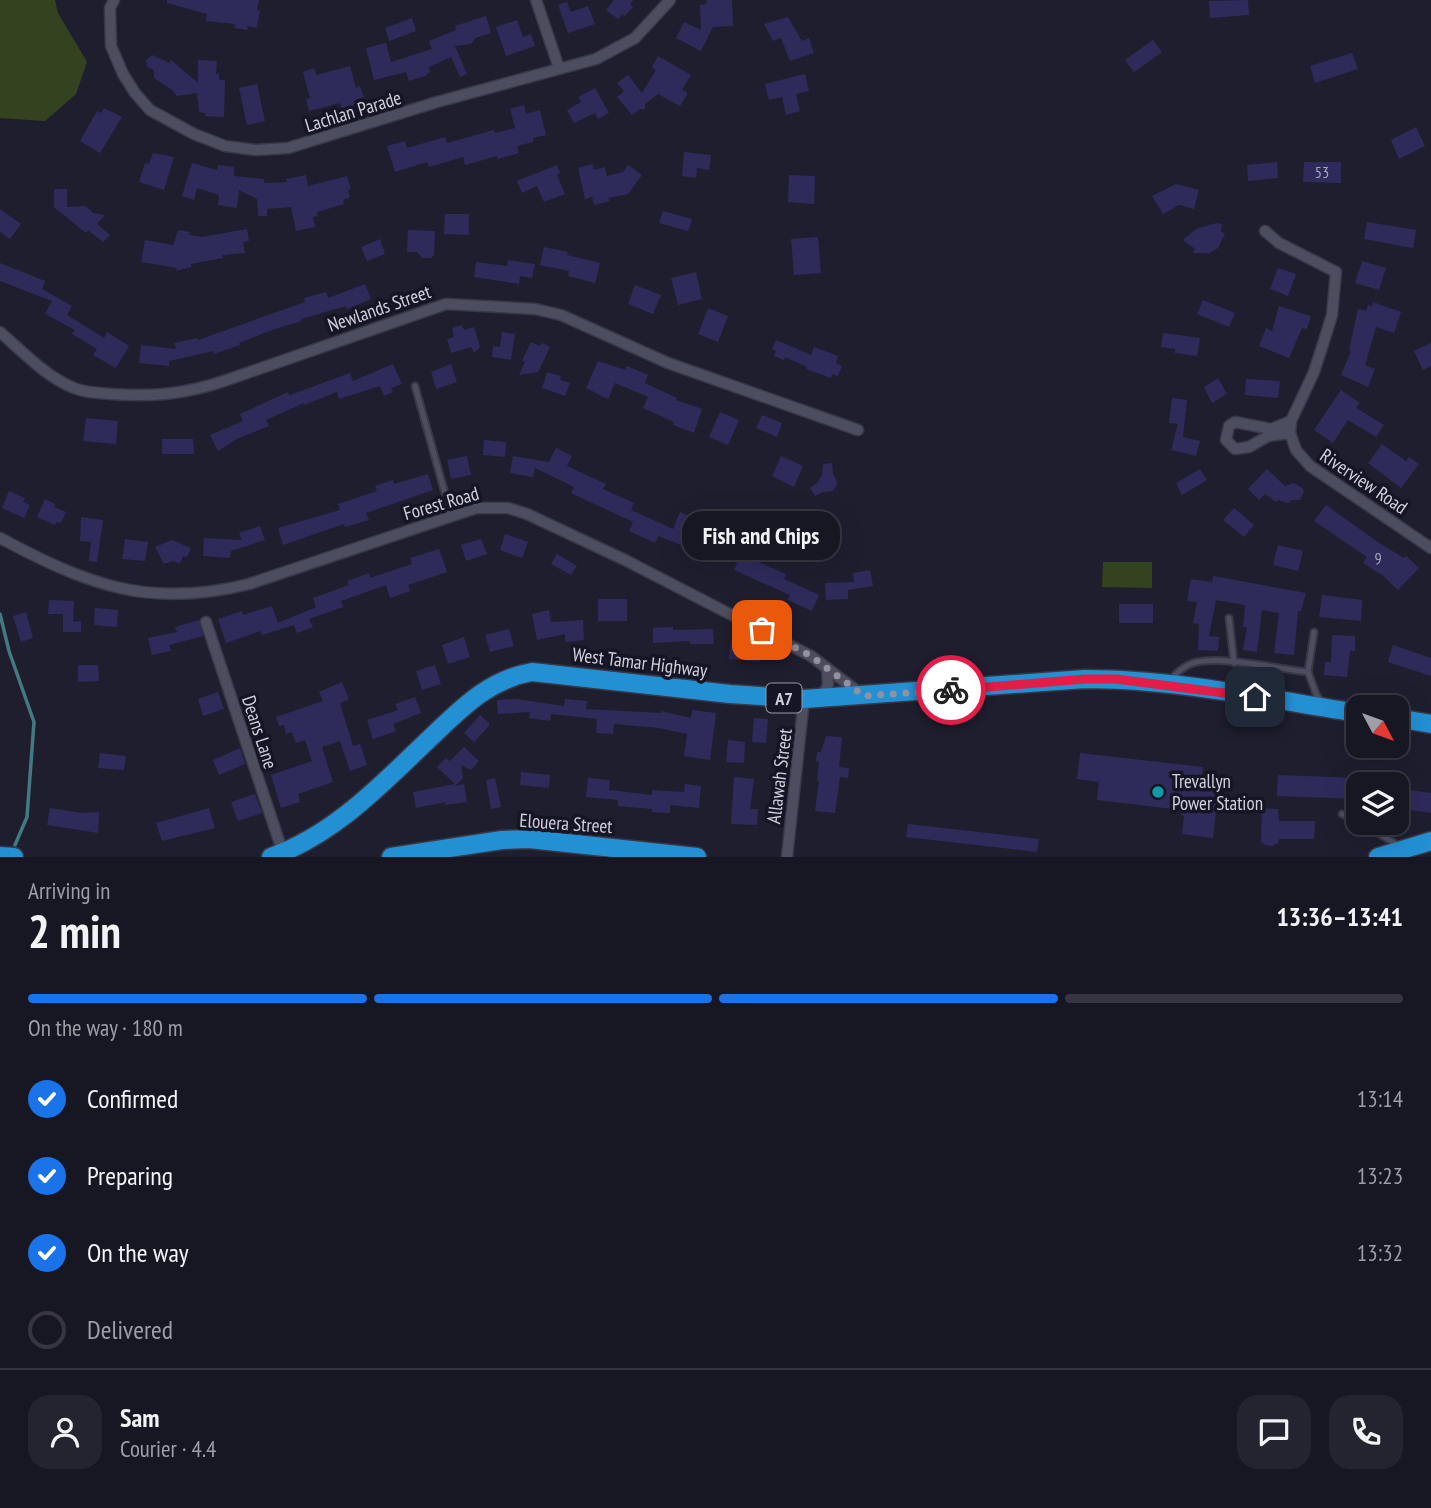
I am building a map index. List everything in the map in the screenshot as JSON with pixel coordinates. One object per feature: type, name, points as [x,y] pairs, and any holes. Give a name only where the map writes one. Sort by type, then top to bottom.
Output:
[{"type":"highway","name":"West Tamar Highway","points":[[277,855],[306,842],[352,810],[475,697],[497,683],[531,672],[730,694],[813,699],[1116,679],[1346,711]]},
{"type":"highway","points":[[1409,720],[1431,724]]},
{"type":"highway","name":"Elouera Street","points":[[391,857],[502,840],[529,839],[696,857]]},
{"type":"highway","points":[[1378,857],[1431,841]]},
{"type":"highway","points":[[0,856],[14,857]]},
{"type":"street","name":"Lachlan Parade","points":[[114,0],[110,8],[111,46],[123,74],[150,110],[168,122],[225,146],[256,150],[289,148],[437,102],[596,58],[635,38],[670,0]]},
{"type":"street","points":[[536,0],[559,68]]},
{"type":"street","points":[[1265,231],[1279,243],[1336,272]]},
{"type":"street","points":[[1291,421],[1271,429],[1235,422],[1229,426],[1226,433],[1230,446],[1242,450],[1268,436],[1290,433],[1291,421],[1314,372],[1332,315],[1338,258]]},
{"type":"street","name":"Newlands Street","points":[[0,332],[44,369],[74,388],[90,393],[164,395],[214,384],[446,304],[535,309],[561,315],[680,368],[858,430]]},
{"type":"street","name":"Riverview Road","points":[[1290,433],[1296,450],[1310,467],[1431,548]]},
{"type":"street","name":"Forest Road","points":[[0,538],[101,584],[128,591],[175,595],[222,591],[249,584],[451,515],[490,506],[508,508],[527,514],[762,630],[811,656],[864,696]]},
{"type":"street","name":"Deans Lane","points":[[206,622],[277,855]]},
{"type":"street","name":"Allawah Street","points":[[787,857],[813,699],[828,685],[827,668]]},
{"type":"lane","points":[[415,386],[451,515]]},
{"type":"lane","points":[[1229,618],[1234,663]]},
{"type":"lane","points":[[1314,632],[1308,672],[1317,696],[1327,708]]},
{"type":"lane","points":[[1174,685],[1175,675],[1193,663],[1234,663],[1308,672]]},
{"type":"lane","points":[[1342,814],[1346,816]]},
{"type":"lane","points":[[1380,835],[1405,850]]},
{"type":"green space","points":[[0,0],[55,0],[58,13],[87,62],[76,94],[45,121],[0,118]]},
{"type":"green space","points":[[1103,562],[1152,562],[1152,588],[1102,587]]},
{"type":"building","points":[[167,0],[259,0],[257,28],[247,26],[248,30],[234,28],[235,24],[206,21],[207,14],[167,3]]},
{"type":"building","points":[[614,0],[633,0],[630,4],[633,7],[618,19],[606,10]]},
{"type":"building","points":[[707,0],[732,0],[733,26],[713,27],[701,51],[676,38],[684,22],[701,30],[700,5],[706,4]]},
{"type":"building","points":[[1248,0],[1249,15],[1210,18],[1209,1]]},
{"type":"building","points":[[567,2],[571,12],[588,6],[595,24],[568,33],[558,5]]},
{"type":"building","points":[[486,16],[491,33],[475,38],[471,44],[455,46],[467,74],[460,77],[451,57],[429,67],[430,72],[425,76],[409,81],[406,72],[374,80],[366,48],[386,43],[391,62],[432,49],[429,41],[456,30],[455,26]]},
{"type":"building","points":[[788,17],[802,41],[809,38],[814,53],[790,61],[781,38],[773,41],[764,24]]},
{"type":"building","points":[[412,18],[416,31],[389,41],[385,28]]},
{"type":"building","points":[[517,20],[523,37],[531,34],[535,46],[506,56],[496,27]]},
{"type":"building","points":[[1153,40],[1162,52],[1134,72],[1125,60]]},
{"type":"building","points":[[1352,53],[1358,69],[1315,83],[1310,66]]},
{"type":"building","points":[[152,55],[169,63],[171,60],[198,83],[198,60],[217,61],[216,74],[219,74],[219,80],[225,80],[224,117],[205,116],[205,113],[199,112],[197,93],[177,96],[154,78],[154,70],[147,67],[146,60]]},
{"type":"building","points":[[658,56],[691,75],[682,90],[688,93],[680,106],[658,94],[645,104],[645,109],[632,115],[617,97],[624,91],[617,83],[628,75],[642,93],[656,70],[652,67]]},
{"type":"building","points":[[350,66],[356,88],[360,86],[364,97],[358,99],[360,104],[342,109],[340,103],[309,111],[306,99],[310,98],[303,72],[314,68],[316,75]]},
{"type":"building","points":[[805,74],[809,91],[796,94],[800,111],[786,115],[782,97],[769,100],[765,84]]},
{"type":"building","points":[[257,84],[265,121],[247,125],[239,88]]},
{"type":"building","points":[[595,88],[609,113],[598,119],[595,113],[574,123],[567,110],[581,102],[578,97]]},
{"type":"building","points":[[524,105],[526,114],[540,110],[546,135],[517,146],[519,153],[465,165],[463,157],[429,167],[427,162],[395,172],[387,146],[405,141],[407,148],[445,137],[447,143],[494,130],[495,133],[515,128],[510,109]]},
{"type":"building","points":[[104,108],[122,117],[100,153],[80,141],[97,111],[101,113]]},
{"type":"building","points":[[1416,127],[1425,146],[1399,159],[1391,140]]},
{"type":"building","points":[[684,152],[711,155],[709,170],[697,168],[696,178],[682,176]]},
{"type":"building","points":[[153,153],[174,157],[164,190],[139,182],[145,163],[149,164]]},
{"type":"building","points":[[1277,162],[1278,178],[1248,181],[1247,165]]},
{"type":"building","points":[[1304,162],[1341,162],[1341,183],[1303,182]]},
{"type":"building","points":[[192,163],[217,170],[218,165],[234,167],[234,176],[264,179],[264,183],[287,182],[286,179],[306,175],[308,186],[347,176],[351,189],[348,190],[350,197],[343,200],[344,204],[317,212],[318,216],[313,217],[315,227],[296,231],[291,207],[267,209],[267,216],[258,216],[257,199],[239,190],[237,208],[218,205],[219,195],[197,188],[194,200],[182,196]]},
{"type":"building","points":[[593,164],[594,170],[605,167],[607,176],[623,172],[628,165],[642,175],[628,194],[608,198],[610,201],[594,205],[592,197],[585,199],[578,168]]},
{"type":"building","points":[[557,165],[560,173],[557,175],[565,194],[544,202],[537,186],[522,193],[517,181]]},
{"type":"building","points":[[789,175],[815,176],[814,204],[788,202]]},
{"type":"building","points":[[1176,184],[1199,190],[1194,209],[1179,205],[1163,214],[1152,196]]},
{"type":"building","points":[[54,189],[67,189],[67,207],[86,206],[93,213],[105,215],[97,224],[110,235],[103,242],[88,230],[86,233],[54,207]]},
{"type":"building","points":[[0,209],[21,224],[10,239],[0,232]]},
{"type":"building","points":[[663,211],[692,219],[688,231],[659,223]]},
{"type":"building","points":[[445,214],[469,214],[469,235],[444,234]]},
{"type":"building","points":[[1367,222],[1416,230],[1413,248],[1364,239]]},
{"type":"building","points":[[1222,224],[1221,232],[1225,234],[1218,248],[1209,253],[1193,253],[1195,249],[1183,240],[1196,229]]},
{"type":"building","points":[[247,229],[249,241],[243,242],[245,253],[222,255],[223,258],[191,264],[191,267],[176,271],[177,268],[141,262],[145,240],[173,245],[178,230],[202,237]]},
{"type":"building","points":[[408,230],[435,231],[434,255],[431,258],[422,258],[417,252],[407,252]]},
{"type":"building","points":[[818,237],[821,273],[794,275],[791,239]]},
{"type":"building","points":[[380,239],[385,254],[367,261],[361,247]]},
{"type":"building","points":[[544,247],[600,263],[595,283],[568,276],[569,271],[540,265]]},
{"type":"building","points":[[508,260],[535,264],[532,278],[520,276],[519,284],[474,277],[476,262],[507,266]]},
{"type":"building","points":[[1362,261],[1386,268],[1379,290],[1355,283]]},
{"type":"building","points":[[0,263],[45,281],[42,289],[72,306],[67,315],[104,338],[107,332],[129,346],[116,368],[93,355],[97,349],[72,334],[75,330],[45,314],[52,301],[0,281]]},
{"type":"building","points":[[1278,268],[1296,274],[1288,296],[1270,289]]},
{"type":"building","points":[[696,272],[702,299],[678,305],[671,278]]},
{"type":"building","points":[[365,284],[371,299],[347,309],[346,306],[301,319],[214,354],[213,351],[169,361],[169,366],[139,363],[141,345],[176,349],[174,343],[197,338],[198,340],[305,302],[304,298],[326,292],[328,298]]},
{"type":"building","points":[[635,285],[661,295],[653,314],[628,304]]},
{"type":"building","points":[[1203,300],[1235,313],[1229,327],[1197,314]]},
{"type":"building","points":[[1373,302],[1401,312],[1394,333],[1376,327],[1365,365],[1375,369],[1368,387],[1341,375],[1351,351],[1349,350],[1358,309],[1366,311],[1368,305],[1372,306]]},
{"type":"building","points":[[1279,306],[1311,316],[1307,329],[1302,328],[1289,358],[1259,346],[1266,328],[1272,331]]},
{"type":"building","points":[[708,308],[728,316],[718,342],[698,334]]},
{"type":"building","points":[[462,325],[464,330],[474,327],[480,347],[474,353],[471,347],[451,353],[447,339],[454,337],[452,328]]},
{"type":"building","points":[[502,332],[515,334],[511,360],[492,357],[493,346],[500,347]]},
{"type":"building","points":[[1163,333],[1200,338],[1197,356],[1175,353],[1175,349],[1161,347]]},
{"type":"building","points":[[776,340],[811,355],[814,347],[838,356],[836,363],[842,366],[838,376],[832,374],[831,378],[806,369],[807,367],[785,357],[784,360],[774,356],[776,351],[772,349]]},
{"type":"building","points":[[531,342],[550,347],[538,372],[519,375],[525,362],[522,361]]},
{"type":"building","points":[[1431,343],[1431,366],[1423,370],[1414,351]]},
{"type":"building","points":[[598,361],[625,370],[627,366],[648,375],[645,383],[677,398],[676,400],[702,409],[694,433],[643,408],[648,397],[615,383],[608,399],[586,388]]},
{"type":"building","points":[[393,364],[402,384],[391,388],[393,392],[384,396],[380,386],[339,399],[337,392],[266,420],[269,426],[237,439],[218,451],[210,435],[243,421],[240,414],[288,392],[290,395],[350,373],[353,381]]},
{"type":"building","points":[[451,364],[457,382],[436,389],[431,372]]},
{"type":"building","points":[[547,372],[561,376],[560,380],[570,383],[565,396],[542,388]]},
{"type":"building","points":[[1218,378],[1227,394],[1212,403],[1204,387]]},
{"type":"building","points":[[1246,379],[1280,381],[1278,398],[1245,395]]},
{"type":"building","points":[[1341,390],[1360,403],[1356,408],[1384,425],[1376,437],[1348,420],[1333,443],[1314,430]]},
{"type":"building","points":[[1172,398],[1187,400],[1183,437],[1200,441],[1196,456],[1171,450],[1178,424],[1169,423]]},
{"type":"building","points":[[720,412],[739,420],[728,445],[709,437]]},
{"type":"building","points":[[762,415],[782,423],[777,437],[756,428]]},
{"type":"building","points":[[86,418],[118,421],[116,444],[83,441]]},
{"type":"building","points":[[162,439],[193,439],[194,454],[162,454]]},
{"type":"building","points":[[484,440],[506,442],[505,457],[483,455]]},
{"type":"building","points":[[1382,444],[1406,461],[1409,457],[1419,464],[1401,488],[1368,463]]},
{"type":"building","points":[[556,448],[572,456],[567,466],[606,484],[603,489],[634,503],[631,510],[673,529],[680,512],[697,519],[696,523],[732,540],[728,549],[786,574],[784,579],[819,595],[812,611],[788,600],[790,595],[734,570],[737,563],[689,541],[687,547],[658,536],[655,543],[629,531],[633,522],[571,493],[574,487],[535,468],[533,477],[510,473],[513,456],[549,462]]},
{"type":"building","points":[[467,456],[471,475],[451,479],[447,460]]},
{"type":"building","points":[[781,456],[803,466],[794,487],[772,476]]},
{"type":"building","points":[[832,463],[833,474],[838,483],[833,491],[815,496],[810,488],[822,475],[823,464]]},
{"type":"building","points":[[1200,469],[1207,480],[1182,495],[1176,483]]},
{"type":"building","points":[[1267,469],[1285,486],[1294,483],[1302,488],[1304,491],[1300,500],[1276,502],[1265,494],[1259,500],[1248,489]]},
{"type":"building","points":[[428,474],[433,490],[366,513],[369,520],[345,527],[344,524],[283,545],[278,528],[340,510],[338,504],[377,491],[375,486],[393,480],[394,484]]},
{"type":"building","points":[[9,491],[25,498],[23,502],[30,505],[24,518],[2,508]]},
{"type":"building","points":[[45,499],[66,512],[61,523],[56,522],[55,525],[37,517]]},
{"type":"building","points":[[1326,505],[1379,543],[1404,558],[1406,556],[1419,568],[1398,590],[1382,575],[1363,563],[1367,557],[1314,521]]},
{"type":"building","points":[[1234,508],[1254,525],[1244,537],[1223,520]]},
{"type":"building","points":[[81,517],[103,520],[97,562],[89,561],[91,542],[80,541]]},
{"type":"building","points":[[260,526],[265,540],[231,551],[230,558],[203,556],[204,538],[242,540],[239,533]]},
{"type":"building","points":[[505,534],[528,542],[522,558],[500,550]]},
{"type":"building","points":[[125,539],[148,542],[145,561],[122,559]]},
{"type":"building","points":[[481,539],[487,554],[466,561],[461,545]]},
{"type":"building","points":[[172,540],[191,548],[180,564],[173,561],[164,564],[155,547]]},
{"type":"building","points":[[1278,545],[1303,551],[1298,571],[1273,565]]},
{"type":"building","points":[[439,549],[447,572],[408,585],[410,591],[390,598],[386,585],[341,601],[343,607],[309,619],[313,627],[297,633],[294,625],[262,635],[260,631],[226,643],[218,619],[242,611],[243,615],[272,606],[278,623],[316,607],[313,598],[349,585],[347,581],[369,573],[370,578],[412,564],[410,558]]},
{"type":"building","points":[[557,554],[577,566],[571,575],[551,564]]},
{"type":"building","points":[[870,570],[873,586],[848,590],[848,599],[826,600],[825,583],[854,582],[853,573]]},
{"type":"building","points":[[1213,576],[1306,593],[1301,611],[1298,611],[1294,655],[1274,653],[1279,613],[1262,610],[1257,652],[1243,650],[1247,627],[1243,627],[1245,605],[1216,600],[1209,636],[1219,637],[1218,651],[1198,650],[1199,624],[1193,623],[1197,602],[1187,601],[1191,579],[1212,582]]},
{"type":"building","points":[[1322,595],[1362,600],[1361,621],[1319,617]]},
{"type":"building","points":[[598,599],[627,599],[627,621],[598,621]]},
{"type":"building","points":[[49,600],[74,601],[73,622],[81,621],[81,632],[63,632],[63,614],[48,614]]},
{"type":"building","points":[[1119,604],[1153,604],[1153,623],[1119,623]]},
{"type":"building","points":[[95,608],[118,610],[117,627],[94,625]]},
{"type":"building","points":[[549,610],[551,622],[583,620],[584,640],[565,642],[565,634],[537,640],[532,614]]},
{"type":"building","points":[[26,612],[33,638],[21,642],[13,616]]},
{"type":"building","points":[[199,620],[203,636],[169,645],[171,651],[152,655],[148,638],[177,632],[175,627]]},
{"type":"building","points":[[673,627],[673,630],[713,629],[714,644],[690,644],[690,641],[653,643],[653,628]]},
{"type":"building","points":[[509,629],[514,646],[490,652],[485,635]]},
{"type":"building","points":[[1332,635],[1355,636],[1355,651],[1350,651],[1347,677],[1324,675],[1325,662],[1331,662]]},
{"type":"building","points":[[464,637],[470,657],[448,664],[442,645]]},
{"type":"building","points":[[731,639],[762,642],[760,662],[729,659]]},
{"type":"building","points":[[1393,645],[1431,658],[1431,676],[1388,662]]},
{"type":"building","points":[[78,665],[98,665],[99,681],[78,682]]},
{"type":"building","points":[[435,665],[441,684],[422,690],[416,671]]},
{"type":"building","points":[[342,682],[349,699],[340,703],[353,746],[360,744],[367,765],[350,771],[340,741],[322,747],[333,782],[298,794],[300,802],[281,808],[271,775],[312,761],[305,740],[296,743],[292,732],[286,734],[284,725],[279,726],[276,717],[323,701],[319,692]]},
{"type":"building","points":[[218,692],[224,709],[203,716],[198,699]]},
{"type":"building","points":[[415,697],[421,713],[393,724],[396,731],[373,739],[367,720],[398,710],[395,704]]},
{"type":"building","points":[[516,699],[564,706],[565,699],[587,701],[586,709],[661,711],[691,718],[692,710],[716,713],[710,760],[684,756],[687,734],[659,728],[614,724],[613,734],[596,733],[597,719],[551,714],[550,721],[529,718],[530,712],[498,714],[497,700]]},
{"type":"building","points":[[480,715],[489,726],[474,742],[464,733]]},
{"type":"building","points":[[754,718],[768,719],[766,743],[752,742]]},
{"type":"building","points":[[826,736],[842,737],[839,767],[849,768],[848,778],[840,777],[835,813],[815,811],[819,781],[817,752],[821,752]]},
{"type":"building","points":[[728,740],[745,742],[744,763],[726,762]]},
{"type":"building","points":[[464,747],[479,761],[471,770],[461,765],[463,778],[455,786],[464,784],[467,802],[445,805],[445,802],[416,808],[413,792],[455,784],[437,767],[446,758],[450,761]]},
{"type":"building","points":[[240,748],[245,764],[219,775],[213,760]]},
{"type":"building","points":[[100,753],[126,756],[124,770],[98,768]]},
{"type":"building","name":"Trevallyn Power Station","points":[[1080,753],[1203,767],[1201,782],[1219,784],[1213,838],[1182,834],[1184,816],[1181,815],[1181,810],[1097,800],[1099,782],[1077,779]]},
{"type":"building","points":[[521,772],[550,775],[549,788],[520,785]]},
{"type":"building","points":[[1278,775],[1346,778],[1346,799],[1277,796]]},
{"type":"building","points":[[734,777],[754,779],[750,809],[758,809],[757,825],[731,824]]},
{"type":"building","points":[[495,778],[501,807],[491,809],[486,780]]},
{"type":"building","points":[[588,778],[610,780],[609,790],[652,795],[652,790],[684,792],[685,784],[701,786],[699,808],[670,805],[670,813],[618,806],[618,800],[586,797]]},
{"type":"building","points":[[1409,790],[1431,793],[1431,813],[1409,810]]},
{"type":"building","points":[[255,794],[262,813],[238,821],[231,802]]},
{"type":"building","points":[[50,808],[81,813],[99,812],[98,833],[47,825]]},
{"type":"building","points":[[209,808],[215,828],[162,841],[156,823]]},
{"type":"building","points":[[1262,808],[1278,809],[1279,821],[1315,821],[1314,839],[1279,839],[1278,843],[1272,846],[1265,845],[1261,842]]},
{"type":"building","points":[[908,824],[1039,839],[1037,852],[906,837]]},
{"type":"waterway","points":[[0,614],[9,651],[34,722],[27,817],[15,845]]},
{"type":"way so far","points":[[762,630],[811,656],[864,696],[951,690]]},
{"type":"place","name":"Fish and Chips","points":[[762,630]]},
{"type":"place","name":"Trevallyn Power Station","points":[[1158,792]]},
{"type":"route","points":[[951,690],[1116,679],[1255,697]]}]
